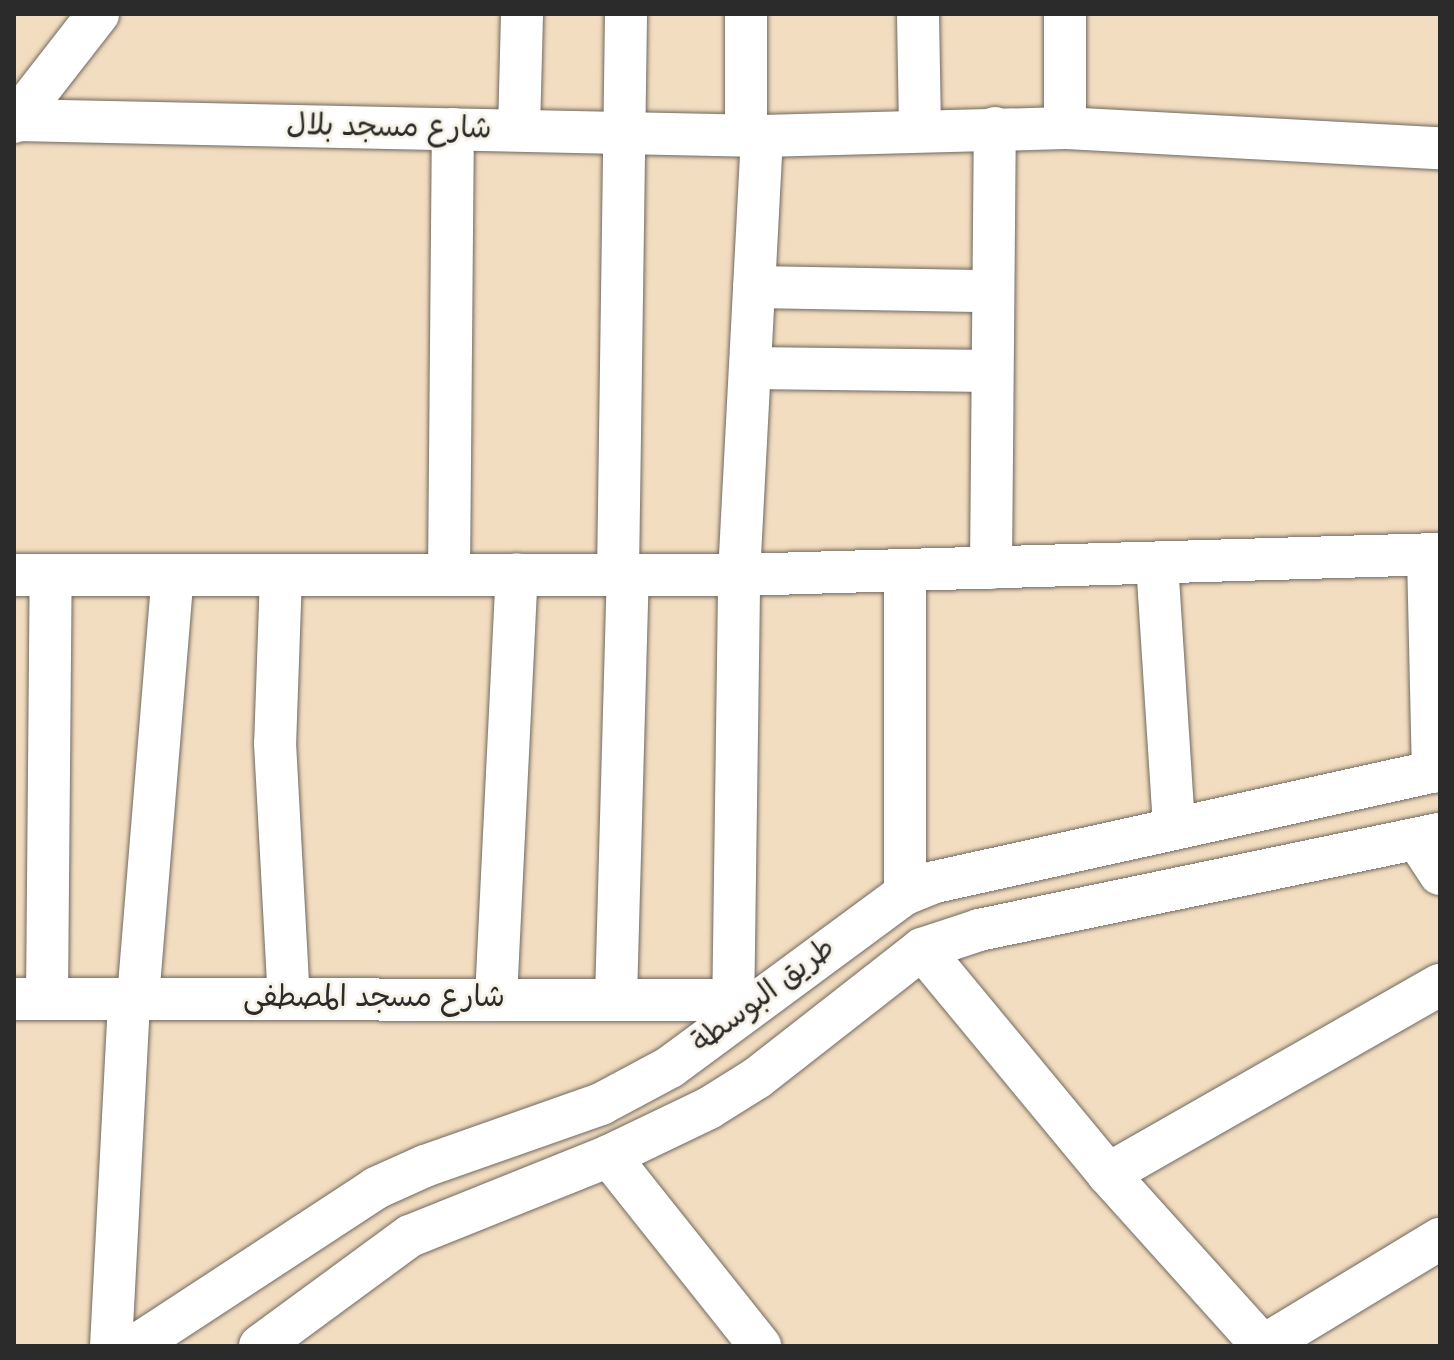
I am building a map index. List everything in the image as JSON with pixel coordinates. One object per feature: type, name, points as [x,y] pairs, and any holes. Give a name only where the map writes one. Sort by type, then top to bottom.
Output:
[{"type":"street","points":[[15,121],[98,14]]},
{"type":"street","points":[[519,130],[522,14]]},
{"type":"street","points":[[616,998],[623,575],[622,133],[626,14]]},
{"type":"street","points":[[733,1010],[739,575],[754,287],[754,136],[746,14]]},
{"type":"street","points":[[918,14],[920,129]]},
{"type":"street","points":[[1065,14],[1065,128]]},
{"type":"street","name":"شارع مسجد بلال","points":[[15,121],[754,136],[920,129],[1065,128],[1440,148]]},
{"type":"street","points":[[991,568],[991,291],[995,128]]},
{"type":"street","points":[[449,575],[453,129]]},
{"type":"street","points":[[754,287],[991,291]]},
{"type":"street","points":[[750,368],[991,371]]},
{"type":"street","points":[[30,999],[33,575],[739,575],[1434,554],[1436,771]]},
{"type":"street","points":[[1157,563],[1174,828]]},
{"type":"street","points":[[905,570],[905,894]]},
{"type":"street","points":[[111,1346],[134,999],[173,575]]},
{"type":"street","points":[[281,575],[275,743],[289,999]]},
{"type":"street","points":[[496,998],[517,575]]},
{"type":"street","name":"طريق البوسطة","points":[[135,1346],[365,1194],[425,1166],[601,1104],[670,1067],[733,1010],[905,894],[935,882],[1436,771]]},
{"type":"street","points":[[1428,837],[1440,874]]},
{"type":"street","name":"طريق البوسطة","points":[[260,1346],[410,1236],[609,1156],[709,1108],[757,1078],[922,949],[979,930],[1428,837]]},
{"type":"street","points":[[922,949],[1108,1174],[1263,1346],[1440,1239]]},
{"type":"street","points":[[1108,1174],[1440,985]]},
{"type":"street","name":"شارع مسجد المصطفى","points":[[30,999],[616,998],[733,1010]]},
{"type":"street","points":[[609,1156],[760,1346]]}]
